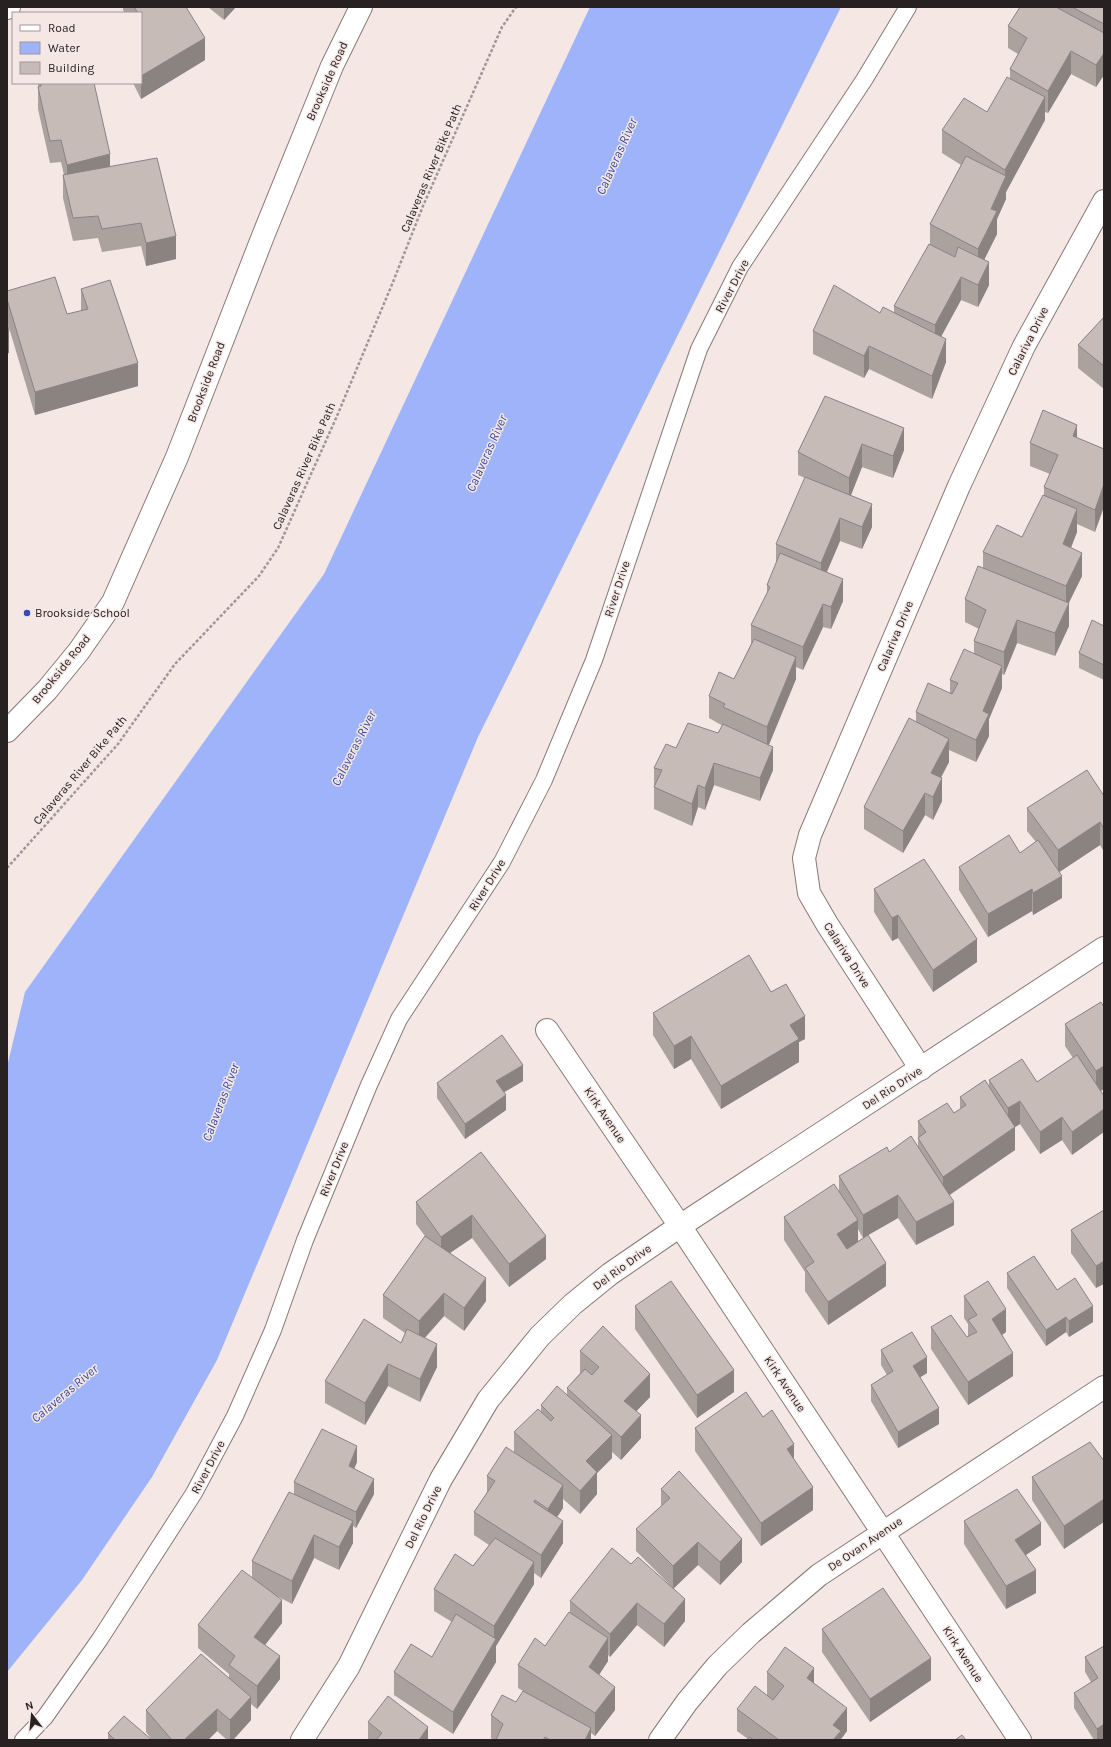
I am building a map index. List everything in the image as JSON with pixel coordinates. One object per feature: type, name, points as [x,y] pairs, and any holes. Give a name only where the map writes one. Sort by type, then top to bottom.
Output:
[{"type":"street","name":"Brookside Road","points":[[7,731],[47,690],[79,651],[113,602],[177,457],[263,236],[332,66],[361,7]]},
{"type":"street","name":"Calariva Drive","points":[[921,1069],[827,924],[809,893],[804,858],[810,835],[959,486],[1024,346],[1104,201]]},
{"type":"street","name":"Del Rio Drive","points":[[302,1740],[350,1666],[441,1479],[488,1400],[540,1336],[573,1304],[610,1274],[680,1226],[1104,948]]},
{"type":"street","name":"Kirk Avenue","points":[[547,1030],[680,1226],[1020,1740]]},
{"type":"street","name":"De Ovan Avenue","points":[[660,1740],[687,1702],[717,1666],[751,1633],[819,1575],[1104,1387]]},
{"type":"lane","name":"River Drive","points":[[24,1740],[45,1716],[100,1639],[194,1493],[235,1416],[273,1330],[305,1240],[369,1085],[400,1019],[502,862],[544,780],[594,660],[699,349],[740,267],[864,80],[908,7]]},
{"type":"path","name":"Calaveras River Bike Path","points":[[7,868],[118,744],[175,664],[259,576],[278,548],[343,402],[394,282],[423,206],[502,28],[516,7]]},
{"type":"water","name":"Calaveras River","points":[[590,7],[841,7],[478,737],[217,1360],[152,1477],[82,1580],[7,1672],[7,1067],[25,992],[324,574]]},
{"type":"building","points":[[134,7],[186,7],[205,38],[142,75],[142,12],[137,12]]},
{"type":"building","points":[[1020,7],[1056,7],[1104,33],[1104,53],[1096,65],[1071,51],[1048,91],[1010,69],[1027,38],[1008,26]]},
{"type":"building","points":[[1072,7],[1104,7],[1104,24]]},
{"type":"building","points":[[1007,77],[1045,97],[1005,170],[942,130],[964,98],[987,112]]},
{"type":"building","points":[[41,84],[94,84],[110,154],[67,165],[61,140],[50,141],[38,87],[41,86]]},
{"type":"building","points":[[966,156],[1006,176],[991,209],[997,211],[978,249],[930,224]]},
{"type":"building","points":[[157,158],[176,236],[146,243],[141,223],[102,229],[98,216],[73,218],[63,175]]},
{"type":"building","points":[[929,244],[955,257],[958,247],[989,262],[978,285],[961,277],[935,325],[894,306]]},
{"type":"building","points":[[55,277],[67,314],[88,309],[81,289],[110,280],[138,363],[35,392],[7,299],[7,291]]},
{"type":"building","points":[[834,285],[880,313],[883,307],[946,339],[932,376],[869,346],[864,356],[813,331]]},
{"type":"building","points":[[1104,317],[1104,366],[1078,345]]},
{"type":"building","points":[[825,396],[904,428],[893,456],[862,444],[849,478],[798,452]]},
{"type":"building","points":[[1043,410],[1077,425],[1073,436],[1104,449],[1104,484],[1095,510],[1044,487],[1058,455],[1030,443]]},
{"type":"building","points":[[805,477],[872,504],[862,527],[840,518],[821,563],[776,544]]},
{"type":"building","points":[[1043,495],[1077,509],[1063,544],[1082,553],[1066,586],[983,552],[997,525],[1022,537]]},
{"type":"building","points":[[780,553],[843,579],[831,607],[823,604],[803,647],[751,625],[770,587],[767,585]]},
{"type":"building","points":[[978,566],[1069,603],[1055,633],[1017,620],[1004,652],[974,641],[986,610],[965,599]]},
{"type":"building","points":[[1092,620],[1104,626],[1104,665],[1079,653]]},
{"type":"building","points":[[754,639],[796,657],[767,727],[723,707],[725,704],[709,696],[719,672],[734,679]]},
{"type":"building","points":[[964,649],[1002,666],[983,711],[989,714],[976,740],[916,712],[928,683],[952,694],[958,683],[950,680]]},
{"type":"building","points":[[909,718],[949,739],[931,773],[942,778],[933,797],[925,793],[903,831],[864,807]]},
{"type":"building","points":[[688,723],[718,733],[723,724],[773,747],[760,778],[714,763],[705,788],[698,785],[692,804],[654,787],[662,770],[654,768],[666,744],[676,748]]},
{"type":"building","points":[[1087,770],[1104,796],[1104,829],[1100,822],[1058,850],[1027,808]]},
{"type":"building","points":[[1009,835],[1020,853],[1038,840],[1062,876],[1033,893],[1032,889],[988,914],[959,867]]},
{"type":"building","points":[[924,859],[977,939],[933,970],[898,915],[892,918],[874,889]]},
{"type":"building","points":[[749,955],[771,992],[786,984],[805,1016],[790,1025],[799,1039],[721,1086],[691,1036],[674,1046],[653,1013]]},
{"type":"building","points":[[1101,1002],[1104,1007],[1104,1066],[1096,1071],[1065,1024]]},
{"type":"building","points":[[502,1035],[523,1065],[496,1081],[506,1095],[465,1124],[437,1083]]},
{"type":"building","points":[[1077,1055],[1104,1096],[1104,1109],[1072,1132],[1062,1117],[1040,1132],[1020,1101],[1008,1108],[989,1080],[1022,1059],[1037,1082]]},
{"type":"building","points":[[985,1080],[1015,1127],[943,1177],[918,1138],[926,1132],[918,1121],[947,1103],[954,1113],[966,1105],[960,1097]]},
{"type":"building","points":[[911,1136],[954,1202],[916,1222],[898,1195],[863,1215],[839,1176],[887,1147],[889,1152]]},
{"type":"building","points":[[481,1152],[546,1236],[509,1264],[472,1215],[441,1237],[416,1202]]},
{"type":"building","points":[[834,1184],[858,1220],[837,1234],[847,1249],[868,1235],[886,1263],[828,1302],[805,1268],[814,1262],[784,1217]]},
{"type":"building","points":[[1104,1210],[1104,1261],[1096,1266],[1071,1230]]},
{"type":"building","points":[[425,1236],[486,1278],[464,1308],[444,1293],[419,1321],[383,1295]]},
{"type":"building","points":[[1034,1256],[1057,1290],[1075,1278],[1093,1306],[1069,1321],[1066,1317],[1046,1330],[1007,1273]]},
{"type":"building","points":[[671,1281],[734,1370],[697,1395],[635,1306]]},
{"type":"building","points":[[988,1281],[1006,1309],[992,1319],[1013,1353],[968,1382],[931,1327],[951,1315],[967,1337],[977,1332],[968,1320],[977,1315],[964,1296]]},
{"type":"building","points":[[364,1319],[401,1343],[407,1329],[437,1344],[420,1379],[388,1364],[365,1403],[325,1381]]},
{"type":"building","points":[[603,1326],[650,1374],[624,1401],[641,1415],[621,1437],[567,1388],[585,1369],[592,1375],[599,1367],[580,1351]]},
{"type":"building","points":[[912,1332],[927,1357],[913,1366],[939,1408],[898,1432],[871,1385],[893,1371],[881,1350]]},
{"type":"building","points":[[557,1386],[612,1435],[586,1461],[597,1472],[580,1491],[514,1432],[538,1409],[551,1421],[554,1418],[541,1405]]},
{"type":"building","points":[[746,1392],[763,1417],[772,1410],[794,1444],[787,1449],[813,1487],[761,1523],[695,1428]]},
{"type":"building","points":[[322,1429],[357,1446],[349,1466],[374,1479],[356,1512],[294,1482]]},
{"type":"building","points":[[1090,1442],[1104,1461],[1104,1499],[1064,1526],[1032,1477]]},
{"type":"building","points":[[506,1447],[563,1485],[548,1509],[535,1500],[534,1502],[563,1521],[541,1555],[474,1512],[495,1481],[487,1476]]},
{"type":"building","points":[[679,1471],[742,1539],[720,1562],[698,1542],[673,1566],[636,1529],[670,1498],[661,1489]]},
{"type":"building","points":[[1017,1489],[1041,1523],[1015,1540],[1036,1570],[1006,1586],[964,1521]]},
{"type":"building","points":[[289,1492],[353,1521],[339,1547],[314,1535],[292,1581],[252,1561]]},
{"type":"building","points":[[495,1538],[534,1562],[494,1626],[434,1589],[455,1554],[473,1566]]},
{"type":"building","points":[[612,1548],[631,1564],[638,1557],[685,1599],[664,1624],[637,1603],[610,1634],[570,1601]]},
{"type":"building","points":[[242,1570],[282,1600],[254,1637],[280,1656],[257,1686],[229,1665],[235,1656],[198,1625]]},
{"type":"building","points":[[883,1588],[931,1658],[870,1699],[822,1629]]},
{"type":"building","points":[[569,1612],[608,1638],[589,1667],[615,1687],[595,1713],[518,1665],[535,1638],[545,1646]]},
{"type":"building","points":[[456,1614],[496,1639],[453,1712],[394,1672],[411,1644],[432,1657]]},
{"type":"building","points":[[1104,1646],[1104,1724],[1097,1729],[1074,1693],[1098,1678],[1085,1657]]},
{"type":"building","points":[[785,1647],[814,1668],[807,1678],[847,1708],[833,1725],[841,1731],[833,1740],[779,1740],[737,1709],[755,1686],[773,1700],[784,1686],[767,1672]]},
{"type":"building","points":[[201,1654],[251,1697],[230,1720],[217,1709],[184,1740],[172,1740],[146,1710]]},
{"type":"building","points":[[523,1691],[591,1728],[585,1740],[550,1740],[545,1737],[543,1740],[496,1740],[503,1724],[491,1715],[502,1695],[516,1702]]},
{"type":"building","points":[[388,1696],[428,1727],[419,1740],[376,1740],[382,1733],[368,1722]]},
{"type":"building","points":[[124,1716],[152,1740],[115,1740],[108,1733]]},
{"type":"building","points":[[962,1735],[966,1740],[955,1740]]},
{"type":"building","points":[[749,1737],[754,1740],[747,1740]]},
{"type":"place","name":"Brookside School","points":[[27,613]]}]
